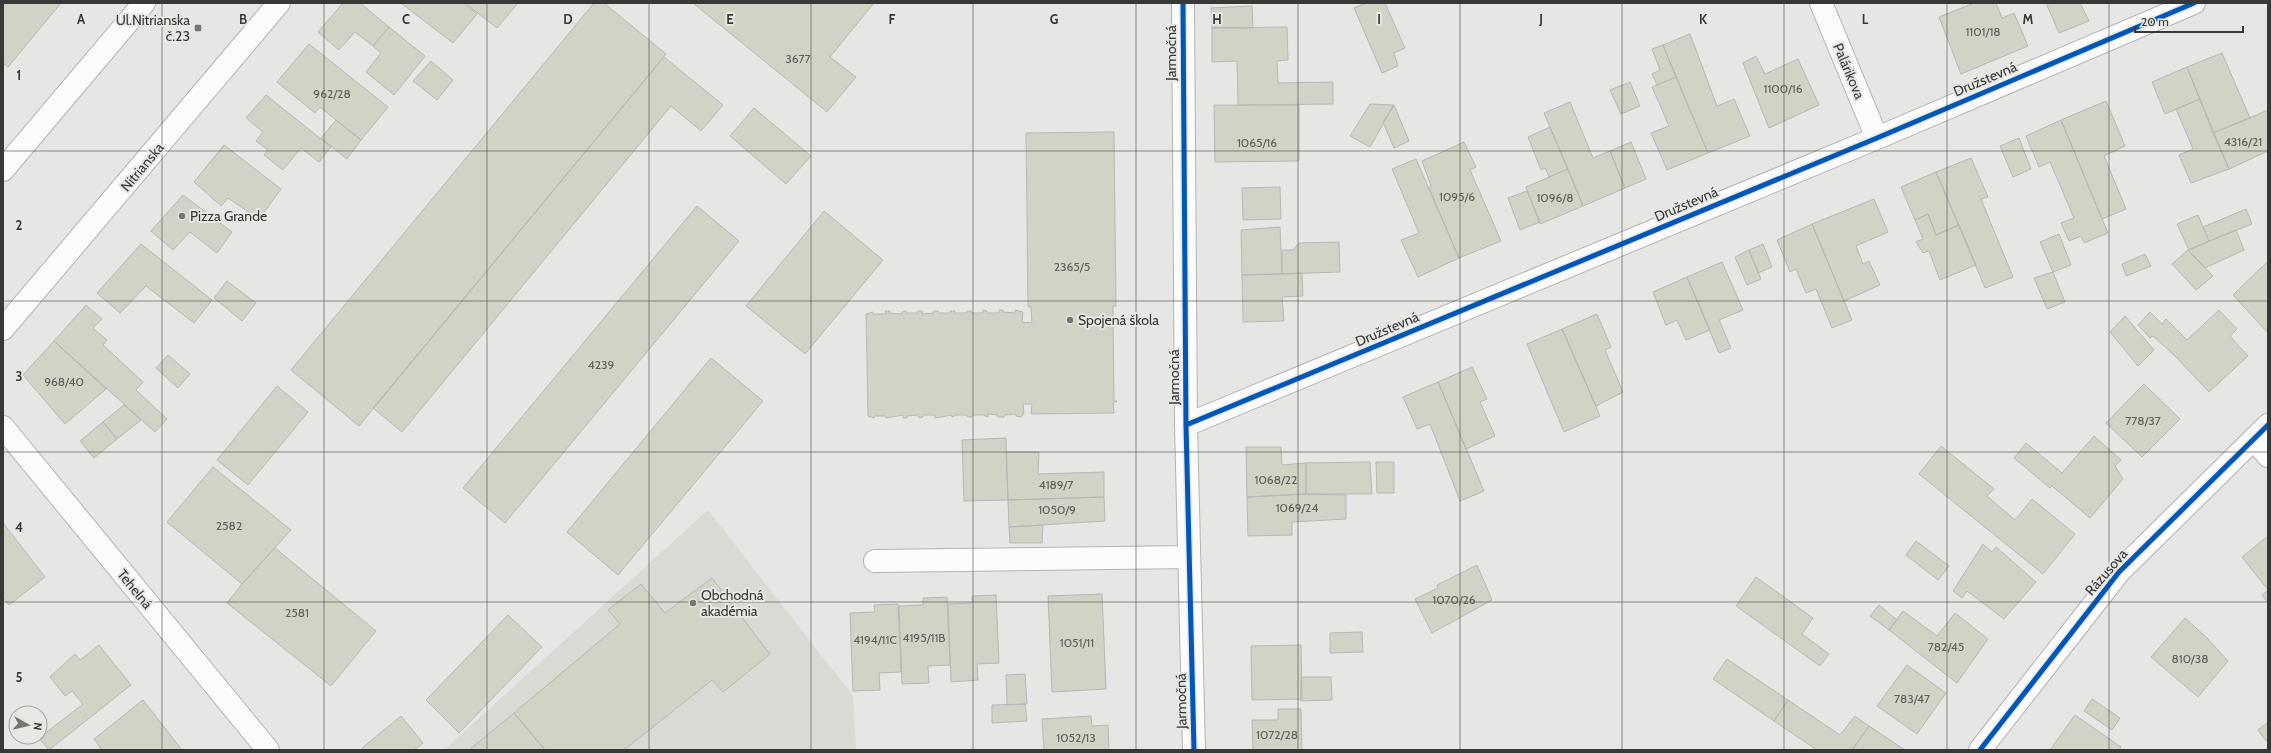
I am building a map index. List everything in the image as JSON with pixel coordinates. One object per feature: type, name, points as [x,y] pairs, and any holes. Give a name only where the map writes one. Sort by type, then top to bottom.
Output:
[{"type":"street","points":[[3,170],[144,3]]},
{"type":"street","name":"Nitrianska","points":[[3,329],[279,3]]},
{"type":"street","name":"Jarmočná","points":[[1183,3],[1186,425],[1194,750]]},
{"type":"street","name":"Palárikova","points":[[1821,3],[1877,138]]},
{"type":"street","name":"Družstevná","points":[[1186,425],[1877,138],[2194,3]]},
{"type":"street","name":"Tehelná","points":[[3,427],[268,750]]},
{"type":"street","points":[[2261,432],[2268,456]]},
{"type":"street","name":"Rázusova","points":[[1980,750],[2119,572],[2261,432]]},
{"type":"street","points":[[875,561],[1189,557]]},
{"type":"shaded area","name":"Obchodná akadémia","points":[[708,510],[853,696],[856,750],[444,750]]},
{"type":"building","points":[[3,3],[61,3],[8,67],[3,63]]},
{"type":"building","points":[[343,3],[360,3],[389,27],[373,46],[355,32],[339,50],[318,32]]},
{"type":"building","points":[[401,3],[463,3],[477,14],[453,43]]},
{"type":"building","points":[[465,3],[518,3],[497,28]]},
{"type":"building","points":[[594,3],[604,3],[666,54],[359,426],[291,370]]},
{"type":"building","points":[[693,3],[874,3],[830,57],[856,77],[827,112]]},
{"type":"building","points":[[1366,3],[1385,3],[1405,48],[1394,53],[1398,66],[1382,73],[1354,8]]},
{"type":"building","points":[[1974,3],[1996,3],[2002,18],[2014,13],[2028,46],[1961,74],[1939,17]]},
{"type":"building","points":[[2046,3],[2080,3],[2089,21],[2059,33]]},
{"type":"building","points":[[1252,6],[1253,28],[1212,28],[1211,8]]},
{"type":"building","points":[[389,27],[425,56],[394,95],[366,72],[381,53],[373,46]]},
{"type":"building","points":[[1287,27],[1288,60],[1277,61],[1278,83],[1333,82],[1333,104],[1238,105],[1237,61],[1212,62],[1212,28]]},
{"type":"building","points":[[1690,34],[1717,106],[1734,99],[1750,136],[1708,153],[1663,45]]},
{"type":"building","points":[[309,44],[388,107],[361,140],[320,107],[315,113],[277,82]]},
{"type":"building","points":[[1663,45],[1676,77],[1657,85],[1652,74],[1660,70],[1652,49]]},
{"type":"building","points":[[2222,53],[2250,118],[2213,133],[2187,67]]},
{"type":"building","points":[[1756,56],[1765,74],[1798,59],[1819,105],[1769,128],[1743,63]]},
{"type":"building","points":[[664,57],[723,105],[701,131],[671,106],[402,432],[373,408]]},
{"type":"building","points":[[431,61],[453,80],[437,100],[413,81]]},
{"type":"building","points":[[2187,67],[2200,99],[2165,114],[2152,82]]},
{"type":"building","points":[[1676,77],[1708,153],[1667,170],[1651,133],[1669,126],[1652,87]]},
{"type":"building","points":[[1630,82],[1640,106],[1621,114],[1610,90]]},
{"type":"building","points":[[266,95],[331,147],[319,162],[301,148],[283,170],[264,155],[268,150],[256,141],[263,132],[246,118]]},
{"type":"building","points":[[2200,99],[2229,169],[2191,183],[2179,155],[2193,149],[2176,109]]},
{"type":"building","points":[[2106,101],[2125,146],[2104,156],[2126,209],[2102,219],[2061,120]]},
{"type":"building","points":[[1570,102],[1593,158],[1610,151],[1625,188],[1583,206],[1544,113]]},
{"type":"building","points":[[1370,104],[1394,105],[1370,147],[1350,136]]},
{"type":"building","points":[[1214,105],[1299,105],[1299,161],[1215,162]]},
{"type":"building","points":[[1394,105],[1409,141],[1394,148],[1383,122]]},
{"type":"building","points":[[754,108],[811,156],[786,184],[730,136]]},
{"type":"building","points":[[2268,110],[2268,151],[2229,169],[2213,133]]},
{"type":"building","points":[[336,120],[361,140],[347,159],[321,138]]},
{"type":"building","points":[[2061,120],[2108,233],[2084,243],[2081,236],[2069,241],[2061,223],[2074,218],[2050,162],[2039,167],[2026,136]]},
{"type":"building","points":[[1550,127],[1568,169],[1549,177],[1545,168],[1541,170],[1528,137]]},
{"type":"building","points":[[1114,132],[1116,306],[1113,306],[1113,321],[1116,321],[1113,324],[1114,401],[1117,401],[1113,403],[1114,413],[1031,414],[1032,404],[1023,404],[1024,414],[1021,417],[1016,416],[1016,414],[1005,415],[1004,417],[988,414],[988,417],[983,415],[972,415],[972,417],[968,417],[967,415],[956,415],[952,417],[951,415],[935,418],[935,415],[923,415],[923,417],[919,418],[918,415],[907,416],[907,418],[903,418],[903,415],[886,418],[886,416],[874,416],[874,418],[868,416],[866,314],[873,312],[873,314],[886,314],[885,311],[890,311],[889,313],[901,314],[902,312],[906,311],[906,313],[918,313],[918,311],[922,311],[922,314],[934,313],[934,311],[938,311],[939,313],[951,313],[950,311],[955,311],[954,313],[967,313],[967,311],[971,311],[971,313],[983,313],[983,310],[987,311],[987,313],[999,313],[999,310],[1003,310],[1003,312],[1015,313],[1015,310],[1023,312],[1022,322],[1032,323],[1031,307],[1028,307],[1026,133]]},
{"type":"building","points":[[2019,138],[2031,169],[2013,177],[2000,146]]},
{"type":"building","points":[[1464,142],[1476,167],[1470,170],[1501,241],[1459,258],[1429,188],[1431,186],[1422,161]]},
{"type":"building","points":[[1631,142],[1646,179],[1625,188],[1610,151]]},
{"type":"building","points":[[224,145],[281,189],[259,219],[228,198],[221,206],[194,182]]},
{"type":"building","points":[[1971,158],[1988,197],[1981,199],[2013,277],[1985,288],[1936,172]]},
{"type":"building","points":[[1416,159],[1459,258],[1418,277],[1401,240],[1419,233],[1392,169]]},
{"type":"building","points":[[1568,169],[1583,206],[1540,224],[1526,187]]},
{"type":"building","points":[[1936,172],[1959,225],[1936,235],[1928,214],[1915,220],[1901,187]]},
{"type":"building","points":[[1280,187],[1281,219],[1243,220],[1242,188]]},
{"type":"building","points":[[1527,191],[1540,222],[1520,230],[1508,198]]},
{"type":"building","points":[[183,195],[232,232],[217,253],[190,232],[173,250],[151,231]]},
{"type":"building","points":[[1874,199],[1888,232],[1856,246],[1863,264],[1869,261],[1880,285],[1844,301],[1812,224]]},
{"type":"building","points":[[697,206],[739,241],[505,523],[463,488]]},
{"type":"building","points":[[2246,209],[2252,224],[2209,241],[2203,227]]},
{"type":"building","points":[[824,211],[883,260],[805,354],[746,306]]},
{"type":"building","points":[[1928,214],[1936,235],[1959,225],[1976,265],[1940,280],[1929,251],[1923,253],[1916,242],[1923,239],[1915,220]]},
{"type":"building","points":[[2198,215],[2209,241],[2189,250],[2177,224]]},
{"type":"building","points":[[1812,224],[1852,320],[1832,328],[1816,289],[1806,293],[1796,269],[1790,272],[1777,240]]},
{"type":"building","points":[[1280,227],[1282,274],[1242,275],[1241,230]]},
{"type":"building","points":[[2236,230],[2244,250],[2205,268],[2188,250]]},
{"type":"building","points":[[2059,234],[2071,265],[2053,272],[2040,242]]},
{"type":"building","points":[[1339,242],[1340,272],[1282,274],[1282,250],[1293,250],[1299,243]]},
{"type":"building","points":[[141,244],[212,300],[194,323],[146,286],[120,313],[97,293]]},
{"type":"building","points":[[1763,244],[1772,267],[1758,273],[1749,250]]},
{"type":"building","points":[[1749,250],[1761,279],[1747,285],[1735,257]]},
{"type":"building","points":[[2188,250],[2213,276],[2196,290],[2172,264]]},
{"type":"building","points":[[2145,254],[2151,266],[2126,276],[2122,264]]},
{"type":"building","points":[[2268,261],[2268,333],[2233,295]]},
{"type":"building","points":[[1722,262],[1743,310],[1719,320],[1731,348],[1719,353],[1687,277]]},
{"type":"building","points":[[2053,272],[2065,302],[2047,309],[2034,278]]},
{"type":"building","points":[[1302,273],[1303,296],[1282,297],[1284,321],[1243,322],[1242,275]]},
{"type":"building","points":[[1687,277],[1710,330],[1686,340],[1677,320],[1666,325],[1653,292]]},
{"type":"building","points":[[227,281],[256,303],[242,321],[214,298]]},
{"type":"building","points":[[86,305],[102,319],[93,328],[107,340],[103,345],[143,382],[136,390],[167,419],[155,432],[54,341]]},
{"type":"building","points":[[2219,310],[2237,329],[2230,336],[2248,356],[2209,392],[2174,355],[2153,336],[2150,338],[2138,325],[2150,312],[2162,324],[2166,319],[2187,340]]},
{"type":"building","points":[[1597,314],[1611,347],[1605,350],[1623,392],[1596,406],[1562,329]]},
{"type":"building","points":[[2125,316],[2154,350],[2138,366],[2110,332]]},
{"type":"building","points":[[1562,329],[1600,416],[1564,432],[1527,344]]},
{"type":"building","points":[[54,341],[106,389],[65,424],[23,375]]},
{"type":"building","points":[[168,355],[190,374],[178,388],[156,368]]},
{"type":"building","points":[[711,358],[763,401],[618,575],[567,532]]},
{"type":"building","points":[[1472,367],[1487,399],[1480,402],[1495,436],[1466,449],[1438,382]]},
{"type":"building","points":[[1438,382],[1484,491],[1460,501],[1430,424],[1417,429],[1403,397]]},
{"type":"building","points":[[2144,384],[2180,419],[2142,457],[2106,423]]},
{"type":"building","points":[[277,386],[308,412],[248,485],[217,460]]},
{"type":"building","points":[[124,405],[141,420],[117,439],[103,422]]},
{"type":"building","points":[[103,422],[117,439],[94,458],[80,441]]},
{"type":"building","points":[[2094,436],[2121,460],[2115,466],[2123,479],[2090,518],[2052,486],[2050,488],[2014,458],[2026,443],[2062,473]]},
{"type":"building","points":[[1006,438],[1008,500],[964,501],[962,440]]},
{"type":"building","points":[[1941,446],[1994,489],[1987,496],[2015,520],[2032,499],[2075,534],[2043,574],[1919,474]]},
{"type":"building","points":[[1246,447],[1281,447],[1282,465],[1306,463],[1306,494],[1247,497]]},
{"type":"building","points":[[1006,452],[1039,452],[1038,474],[1104,472],[1104,497],[1008,500]]},
{"type":"building","points":[[1370,462],[1372,494],[1306,494],[1306,463]]},
{"type":"building","points":[[1376,462],[1394,462],[1394,493],[1377,493]]},
{"type":"building","points":[[213,467],[291,530],[242,584],[167,522]]},
{"type":"building","points":[[1306,494],[1346,495],[1346,519],[1292,522],[1292,535],[1248,536],[1247,497]]},
{"type":"building","points":[[1104,497],[1105,521],[1009,527],[1008,500]]},
{"type":"building","points":[[3,523],[45,577],[9,605],[3,598]]},
{"type":"building","points":[[1043,525],[1042,543],[1010,543],[1009,527]]},
{"type":"building","points":[[2268,536],[2268,590],[2242,557]]},
{"type":"building","points":[[1916,541],[1949,566],[1938,580],[1906,555]]},
{"type":"building","points":[[1983,544],[1992,552],[1996,547],[2036,582],[2004,619],[1967,591],[1962,598],[1953,591]]},
{"type":"building","points":[[275,548],[376,631],[331,686],[227,603]]},
{"type":"building","points":[[1477,565],[1492,600],[1432,633],[1415,599],[1438,588],[1437,585]]},
{"type":"building","points":[[1756,577],[1813,618],[1802,634],[1829,654],[1820,666],[1736,606]]},
{"type":"building","points":[[712,578],[770,654],[723,692],[712,680],[624,750],[545,750],[514,713],[620,624],[608,610],[641,584],[665,613]]},
{"type":"building","points":[[2268,590],[2268,603],[2262,595]]},
{"type":"building","points":[[1102,594],[1106,689],[1052,692],[1048,596]]},
{"type":"building","points":[[996,595],[999,663],[977,664],[978,680],[951,682],[948,604],[972,603],[972,596]]},
{"type":"building","points":[[947,597],[950,665],[928,666],[929,683],[902,684],[899,606],[923,605],[923,598]]},
{"type":"building","points":[[898,604],[901,672],[879,673],[880,690],[853,691],[850,613],[875,612],[874,605]]},
{"type":"building","points":[[1879,605],[1897,620],[1889,630],[1870,616]]},
{"type":"building","points":[[1903,611],[1937,636],[1955,613],[1988,639],[1957,683],[1889,630]]},
{"type":"building","points":[[508,615],[542,647],[459,733],[426,700]]},
{"type":"building","points":[[2185,618],[2207,638],[2228,661],[2198,697],[2151,657]]},
{"type":"building","points":[[1362,632],[1363,652],[1330,653],[1330,633]]},
{"type":"building","points":[[99,645],[131,685],[49,750],[45,745],[48,745],[48,731],[83,704],[72,691],[65,696],[50,677],[75,654],[80,660]]},
{"type":"building","points":[[1301,645],[1302,699],[1252,700],[1251,646]]},
{"type":"building","points":[[1727,659],[1788,700],[1774,721],[1713,679]]},
{"type":"building","points":[[1907,665],[1946,693],[1917,734],[1877,706]]},
{"type":"building","points":[[1025,674],[1027,704],[1007,705],[1006,675]]},
{"type":"building","points":[[1301,677],[1331,677],[1332,700],[1301,701]]},
{"type":"building","points":[[2092,699],[2120,718],[2112,730],[2084,711]]},
{"type":"building","points":[[143,700],[182,750],[102,750],[94,739]]},
{"type":"building","points":[[1788,700],[1840,735],[1855,716],[1869,726],[1852,750],[1817,750],[1774,721]]},
{"type":"building","points":[[1025,704],[1027,721],[992,723],[992,705]]},
{"type":"building","points":[[1278,709],[1301,709],[1302,750],[1253,750],[1252,720],[1278,720]]},
{"type":"building","points":[[514,713],[545,750],[470,749]]},
{"type":"building","points":[[2075,715],[2121,747],[2119,750],[2050,750]]},
{"type":"building","points":[[401,716],[423,743],[414,750],[364,750],[362,748]]},
{"type":"building","points":[[1091,716],[1092,726],[1108,725],[1109,750],[1044,750],[1042,719]]},
{"type":"building","points":[[2268,722],[2268,739],[2266,741],[2258,730]]},
{"type":"building","points":[[1869,726],[1905,750],[1852,750]]},
{"type":"cycle path","points":[[1183,3],[1186,425],[1194,750]]},
{"type":"cycle path","points":[[1186,425],[1877,138],[2194,3]]},
{"type":"cycle path","points":[[1980,750],[2119,572],[2268,425]]},
{"type":"place","name":"Ul.Nitrianska č.23","points":[[198,28]]},
{"type":"place","name":"Pizza Grande","points":[[182,216]]},
{"type":"place","name":"Spojená škola","points":[[1070,320]]},
{"type":"place","name":"Obchodná akadémia","points":[[693,603]]}]
